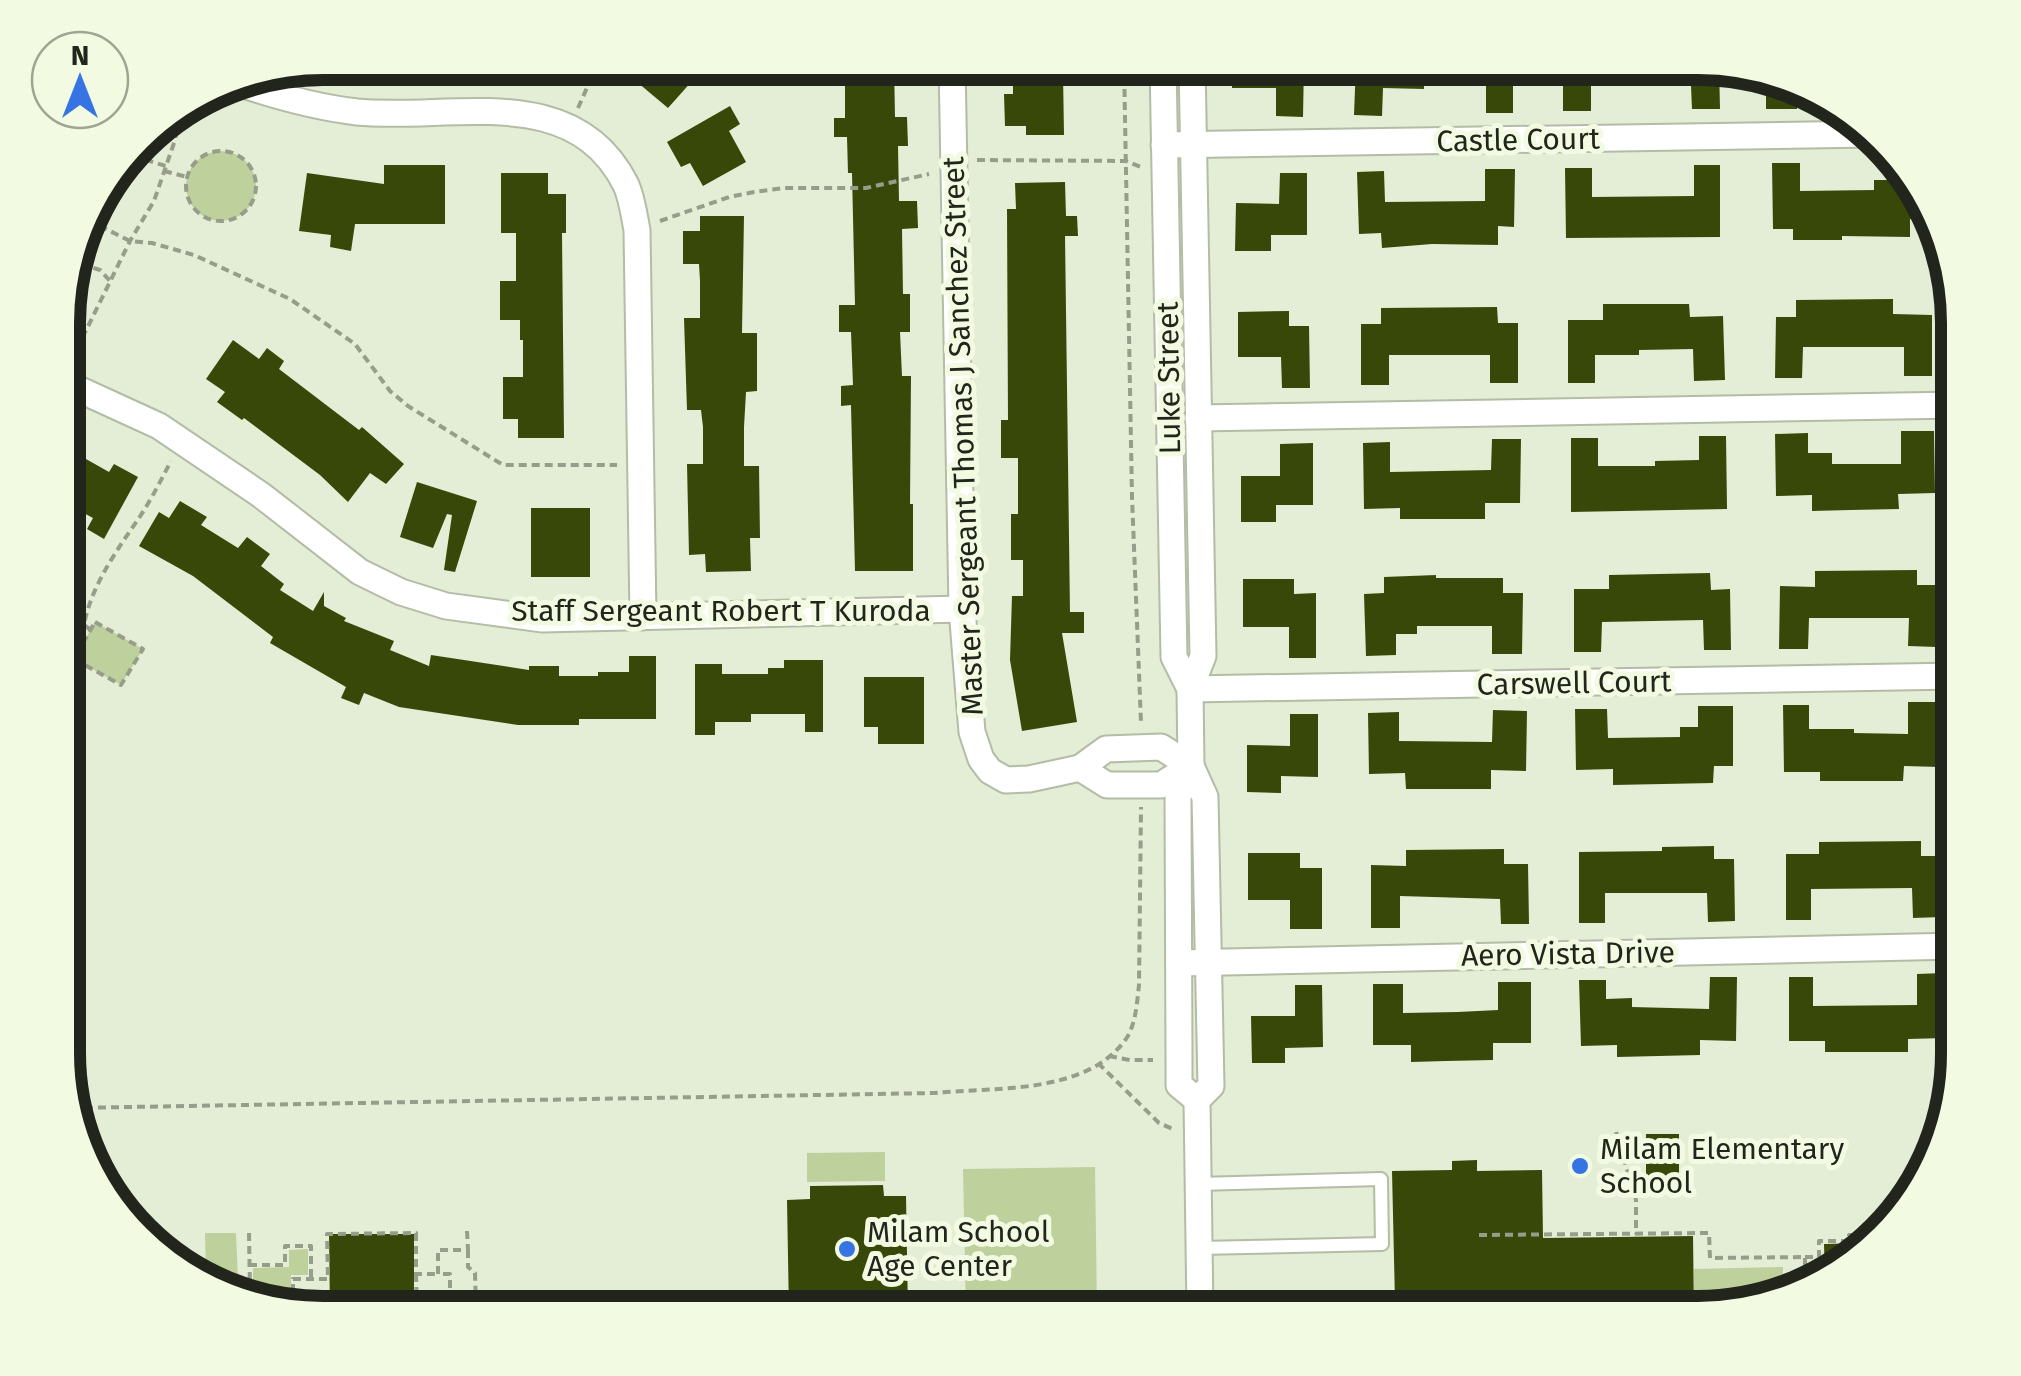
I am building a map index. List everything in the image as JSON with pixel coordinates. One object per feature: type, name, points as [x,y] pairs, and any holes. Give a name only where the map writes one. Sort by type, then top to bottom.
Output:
[{"type":"street","name":"Master Sergeant Thomas J Sanchez Street","points":[[952,80],[962,609],[972,732],[981,759],[990,771],[1006,780],[1029,780],[1080,768],[1106,748],[1161,747],[1191,766]]},
{"type":"street","name":"Luke Street","points":[[1163,80],[1174,657],[1190,689]]},
{"type":"street","name":"Luke Street","points":[[1192,80],[1202,656],[1190,689],[1191,766],[1178,797],[1179,1084],[1197,1100]]},
{"type":"street","points":[[256,89],[358,112],[523,113],[568,125],[608,155],[628,189],[637,230],[643,617]]},
{"type":"street","name":"Castle Court","points":[[1164,145],[1851,134]]},
{"type":"street","name":"Staff Sergeant Robert T Kuroda","points":[[80,390],[160,426],[261,494],[360,572],[401,592],[446,606],[542,619],[962,609]]},
{"type":"street","points":[[1198,418],[1940,405]]},
{"type":"street","name":"Carswell Court","points":[[1190,689],[1940,676]]},
{"type":"street","points":[[1080,768],[1107,785],[1162,785],[1191,766]]},
{"type":"street","name":"Luke Street","points":[[1191,766],[1205,797],[1212,1086],[1197,1100],[1200,1295]]},
{"type":"street","name":"Aero Vista Drive","points":[[1179,963],[1940,946]]},
{"type":"lane","points":[[1198,1184],[1381,1180],[1382,1228],[1382,1244],[1199,1248]]},
{"type":"path","points":[[568,125],[589,80]]},
{"type":"path","points":[[1124,80],[1141,748]]},
{"type":"path","points":[[80,343],[130,241],[147,216],[175,130]]},
{"type":"path","points":[[220,151],[231,152],[250,166],[257,189],[254,201],[236,218],[212,221],[192,208],[186,196],[187,177],[200,158],[220,151]]},
{"type":"path","points":[[637,230],[741,194],[784,188],[866,188],[978,159],[1126,161],[1165,176]]},
{"type":"path","points":[[143,160],[187,177]]},
{"type":"path","points":[[101,226],[130,241],[152,242],[194,255],[290,299],[355,344],[390,390],[408,406],[503,465],[641,464]]},
{"type":"path","points":[[87,266],[100,270],[110,281]]},
{"type":"path","points":[[91,630],[84,625],[87,610],[116,550],[183,442]]},
{"type":"path","points":[[80,649],[95,622],[142,648],[121,685],[80,662]]},
{"type":"path","points":[[86,1108],[934,1093],[1074,1077],[1109,1056],[1128,1037],[1138,999],[1141,784]]},
{"type":"path","points":[[1109,1056],[1179,1060]]},
{"type":"path","points":[[1098,1063],[1159,1123],[1197,1139]]},
{"type":"path","points":[[1616,1132],[1636,1200],[1636,1234]]},
{"type":"path","points":[[466,1230],[468,1266],[475,1273],[476,1296]]},
{"type":"path","points":[[249,1233],[250,1284]]},
{"type":"path","points":[[293,1293],[293,1279],[328,1279],[327,1234],[416,1233],[416,1296]]},
{"type":"path","points":[[1478,1235],[1709,1233],[1710,1258],[1819,1258],[1819,1241],[1849,1241],[1849,1235],[1859,1235]]},
{"type":"path","points":[[249,1265],[285,1264],[285,1246],[311,1246],[312,1279]]},
{"type":"path","points":[[438,1274],[438,1250],[468,1250]]},
{"type":"path","points":[[1804,1258],[1804,1271]]},
{"type":"path","points":[[238,1274],[249,1274]]},
{"type":"path","points":[[416,1274],[450,1274],[450,1296]]},
{"type":"green space","points":[[221,151],[235,153],[246,161],[254,172],[254,200],[246,211],[235,219],[221,221],[207,219],[196,211],[188,200],[186,186],[188,172],[196,161],[207,153]]},
{"type":"green space","points":[[95,622],[143,649],[121,685],[80,662],[80,648]]},
{"type":"green space","points":[[885,1152],[885,1181],[807,1182],[807,1153]]},
{"type":"green space","points":[[1095,1167],[1097,1295],[966,1296],[963,1169]]},
{"type":"green space","points":[[205,1233],[236,1233],[238,1280],[206,1265]]},
{"type":"green space","points":[[308,1249],[308,1275],[291,1275],[291,1293],[253,1285],[253,1268],[289,1267],[289,1250]]},
{"type":"green space","points":[[1783,1267],[1783,1280],[1745,1291],[1694,1295],[1694,1269]]},
{"type":"building","points":[[639,80],[693,80],[668,108]]},
{"type":"building","points":[[845,80],[894,80],[895,117],[907,117],[908,146],[898,146],[899,201],[917,201],[918,228],[902,229],[903,294],[910,294],[910,332],[900,332],[902,376],[911,376],[913,571],[855,571],[851,405],[841,406],[841,386],[853,385],[851,332],[839,332],[839,305],[855,305],[852,173],[848,173],[847,137],[834,137],[834,118],[845,118]]},
{"type":"building","points":[[1013,80],[1063,80],[1064,135],[1026,135],[1026,126],[1005,126],[1004,94],[1013,94]]},
{"type":"building","points":[[1232,80],[1304,80],[1303,117],[1276,116],[1276,88],[1232,88]]},
{"type":"building","points":[[1355,80],[1513,80],[1513,113],[1486,113],[1486,85],[1424,85],[1424,89],[1383,88],[1382,116],[1354,115]]},
{"type":"building","points":[[1563,80],[1719,81],[1720,109],[1692,109],[1691,86],[1591,83],[1591,111],[1563,111]]},
{"type":"building","points":[[1766,90],[1797,102],[1797,109],[1766,109]]},
{"type":"building","points":[[730,106],[740,124],[729,131],[746,162],[703,186],[690,163],[681,167],[667,142]]},
{"type":"building","points":[[1772,163],[1800,163],[1800,191],[1874,190],[1874,180],[1894,180],[1916,219],[1910,219],[1910,237],[1793,240],[1793,229],[1773,229]]},
{"type":"building","points":[[384,165],[445,165],[445,224],[355,224],[351,251],[330,247],[331,235],[299,231],[307,173],[384,184]]},
{"type":"building","points":[[1694,165],[1720,165],[1720,237],[1566,238],[1565,168],[1592,168],[1592,197],[1694,196]]},
{"type":"building","points":[[1485,169],[1515,169],[1514,227],[1498,226],[1498,245],[1382,248],[1381,233],[1359,234],[1357,172],[1384,171],[1385,202],[1485,201]]},
{"type":"building","points":[[501,173],[548,173],[548,194],[566,194],[566,233],[562,233],[564,438],[518,438],[518,419],[503,419],[503,377],[523,377],[523,340],[520,320],[500,320],[500,281],[516,281],[516,233],[501,233]]},
{"type":"building","points":[[1280,173],[1307,173],[1307,235],[1271,235],[1271,251],[1235,251],[1236,203],[1279,204]]},
{"type":"building","points":[[1065,182],[1066,216],[1077,216],[1078,236],[1065,236],[1070,612],[1084,612],[1084,633],[1062,633],[1077,722],[1022,731],[1010,660],[1012,596],[1023,596],[1023,560],[1011,560],[1011,514],[1018,514],[1018,458],[1001,458],[1001,420],[1008,420],[1007,209],[1016,209],[1015,183]]},
{"type":"building","points":[[700,216],[744,216],[742,333],[757,333],[757,391],[746,392],[744,427],[744,466],[759,466],[760,538],[750,538],[751,571],[706,572],[705,554],[689,555],[687,464],[703,464],[703,427],[701,410],[687,410],[684,318],[700,318],[700,281],[699,264],[683,264],[683,231],[700,231]]},
{"type":"building","points":[[1893,299],[1893,314],[1932,315],[1932,376],[1904,376],[1904,347],[1803,347],[1802,378],[1775,378],[1776,317],[1796,317],[1796,300]]},
{"type":"building","points":[[1603,304],[1689,304],[1690,317],[1723,316],[1725,380],[1694,381],[1693,349],[1639,350],[1639,355],[1595,355],[1595,383],[1568,383],[1568,320],[1603,320]]},
{"type":"building","points":[[1497,307],[1498,323],[1518,323],[1518,383],[1490,383],[1490,355],[1389,355],[1389,385],[1361,385],[1361,324],[1381,324],[1381,308]]},
{"type":"building","points":[[1289,311],[1289,326],[1309,326],[1310,388],[1282,388],[1281,357],[1238,357],[1238,312]]},
{"type":"building","points":[[233,340],[259,359],[267,348],[284,361],[279,369],[359,430],[362,427],[404,464],[386,484],[370,473],[348,502],[320,475],[217,402],[225,392],[206,379]]},
{"type":"building","points":[[1901,431],[1934,431],[1935,493],[1898,494],[1899,509],[1812,511],[1812,495],[1776,496],[1775,434],[1808,433],[1808,453],[1832,453],[1832,464],[1901,464]]},
{"type":"building","points":[[1699,436],[1726,436],[1727,509],[1571,512],[1571,438],[1598,438],[1598,466],[1655,466],[1655,461],[1699,460]]},
{"type":"building","points":[[1492,439],[1521,439],[1520,503],[1485,503],[1485,519],[1400,519],[1400,508],[1364,509],[1363,443],[1390,442],[1390,472],[1491,470]]},
{"type":"building","points":[[1313,443],[1313,505],[1276,505],[1276,522],[1241,522],[1241,476],[1280,476],[1280,444]]},
{"type":"building","points":[[86,459],[109,472],[114,464],[138,477],[104,539],[87,529],[93,518],[80,511],[80,470]]},
{"type":"building","points":[[417,482],[477,501],[455,572],[444,570],[452,515],[447,514],[433,548],[400,537]]},
{"type":"building","points":[[180,501],[207,517],[201,525],[238,548],[247,537],[270,554],[261,566],[284,584],[280,590],[313,611],[324,592],[324,606],[346,618],[344,621],[394,641],[390,650],[429,666],[431,655],[529,670],[529,666],[559,666],[559,676],[598,676],[598,672],[629,672],[629,656],[656,656],[656,719],[579,719],[579,725],[518,725],[399,707],[364,693],[359,705],[341,698],[346,687],[270,643],[273,637],[193,576],[139,546],[159,512],[169,518]]},
{"type":"building","points":[[531,508],[590,508],[590,577],[531,577]]},
{"type":"building","points":[[1917,570],[1917,585],[1938,585],[1937,647],[1908,646],[1909,618],[1809,618],[1808,649],[1779,649],[1780,586],[1815,587],[1815,571]]},
{"type":"building","points":[[1710,573],[1711,590],[1730,589],[1731,650],[1704,650],[1703,620],[1602,622],[1601,652],[1574,652],[1574,589],[1609,589],[1609,575]]},
{"type":"building","points":[[1384,577],[1503,578],[1503,593],[1523,593],[1522,654],[1492,654],[1492,626],[1417,626],[1417,634],[1396,634],[1396,655],[1366,656],[1364,594],[1384,593]]},
{"type":"building","points":[[1243,579],[1294,579],[1294,594],[1316,593],[1316,658],[1289,658],[1289,627],[1243,627]]},
{"type":"building","points":[[784,660],[823,660],[823,732],[805,732],[805,714],[751,714],[751,722],[715,722],[715,735],[695,735],[695,664],[722,664],[722,674],[768,674],[768,668],[784,668]]},
{"type":"building","points":[[864,677],[924,677],[924,744],[878,744],[878,727],[864,727]]},
{"type":"building","points":[[1908,702],[1940,702],[1940,767],[1904,766],[1903,781],[1820,781],[1820,772],[1784,772],[1783,705],[1809,705],[1809,729],[1908,734]]},
{"type":"building","points":[[1698,706],[1733,706],[1733,766],[1714,766],[1713,783],[1613,785],[1613,769],[1576,770],[1575,709],[1607,709],[1608,738],[1680,737],[1680,727],[1698,727]]},
{"type":"building","points":[[1493,710],[1527,711],[1526,771],[1491,770],[1491,789],[1406,789],[1405,773],[1369,774],[1368,713],[1399,712],[1399,741],[1492,742]]},
{"type":"building","points":[[1290,714],[1318,714],[1318,777],[1281,776],[1281,793],[1247,792],[1247,745],[1290,746]]},
{"type":"building","points":[[1921,841],[1921,856],[1940,856],[1940,917],[1913,918],[1912,888],[1811,889],[1811,920],[1786,920],[1786,854],[1819,854],[1819,842]]},
{"type":"building","points":[[1714,846],[1714,859],[1734,859],[1735,921],[1708,922],[1707,893],[1605,893],[1605,923],[1579,923],[1579,852]]},
{"type":"building","points":[[1504,849],[1504,864],[1528,864],[1529,924],[1501,924],[1500,899],[1400,896],[1400,928],[1371,928],[1371,865],[1406,866],[1406,850]]},
{"type":"building","points":[[1248,853],[1300,853],[1300,868],[1322,868],[1322,929],[1290,929],[1290,900],[1248,900]]},
{"type":"building","points":[[1940,973],[1940,1038],[1908,1039],[1908,1052],[1825,1052],[1825,1041],[1789,1041],[1789,977],[1813,977],[1813,1006],[1917,1005],[1917,974]]},
{"type":"building","points":[[1710,977],[1737,977],[1736,1041],[1700,1040],[1700,1055],[1617,1057],[1617,1045],[1581,1046],[1579,980],[1606,980],[1606,999],[1632,998],[1632,1007],[1709,1009]]},
{"type":"building","points":[[1498,982],[1531,982],[1531,1043],[1493,1043],[1493,1060],[1411,1062],[1411,1045],[1373,1045],[1373,984],[1403,984],[1403,1013],[1498,1010]]},
{"type":"building","points":[[1295,985],[1322,985],[1323,1047],[1285,1048],[1285,1063],[1252,1063],[1251,1016],[1295,1016]]},
{"type":"building","points":[[1646,1134],[1679,1134],[1679,1181],[1646,1181]]},
{"type":"building","points":[[1477,1160],[1477,1171],[1542,1170],[1543,1238],[1693,1236],[1694,1295],[1395,1295],[1392,1171],[1452,1170],[1452,1161]]},
{"type":"building","name":"Milam School Age Center","points":[[883,1185],[884,1196],[906,1196],[908,1296],[789,1296],[787,1200],[810,1199],[810,1186]]},
{"type":"building","points":[[329,1234],[414,1234],[414,1296],[330,1296]]},
{"type":"building","points":[[1849,1243],[1824,1260],[1824,1244]]},
{"type":"place","name":"Milam Elementary School","points":[[1580,1166]]},
{"type":"place","name":"Milam School Age Center","points":[[847,1249]]}]
